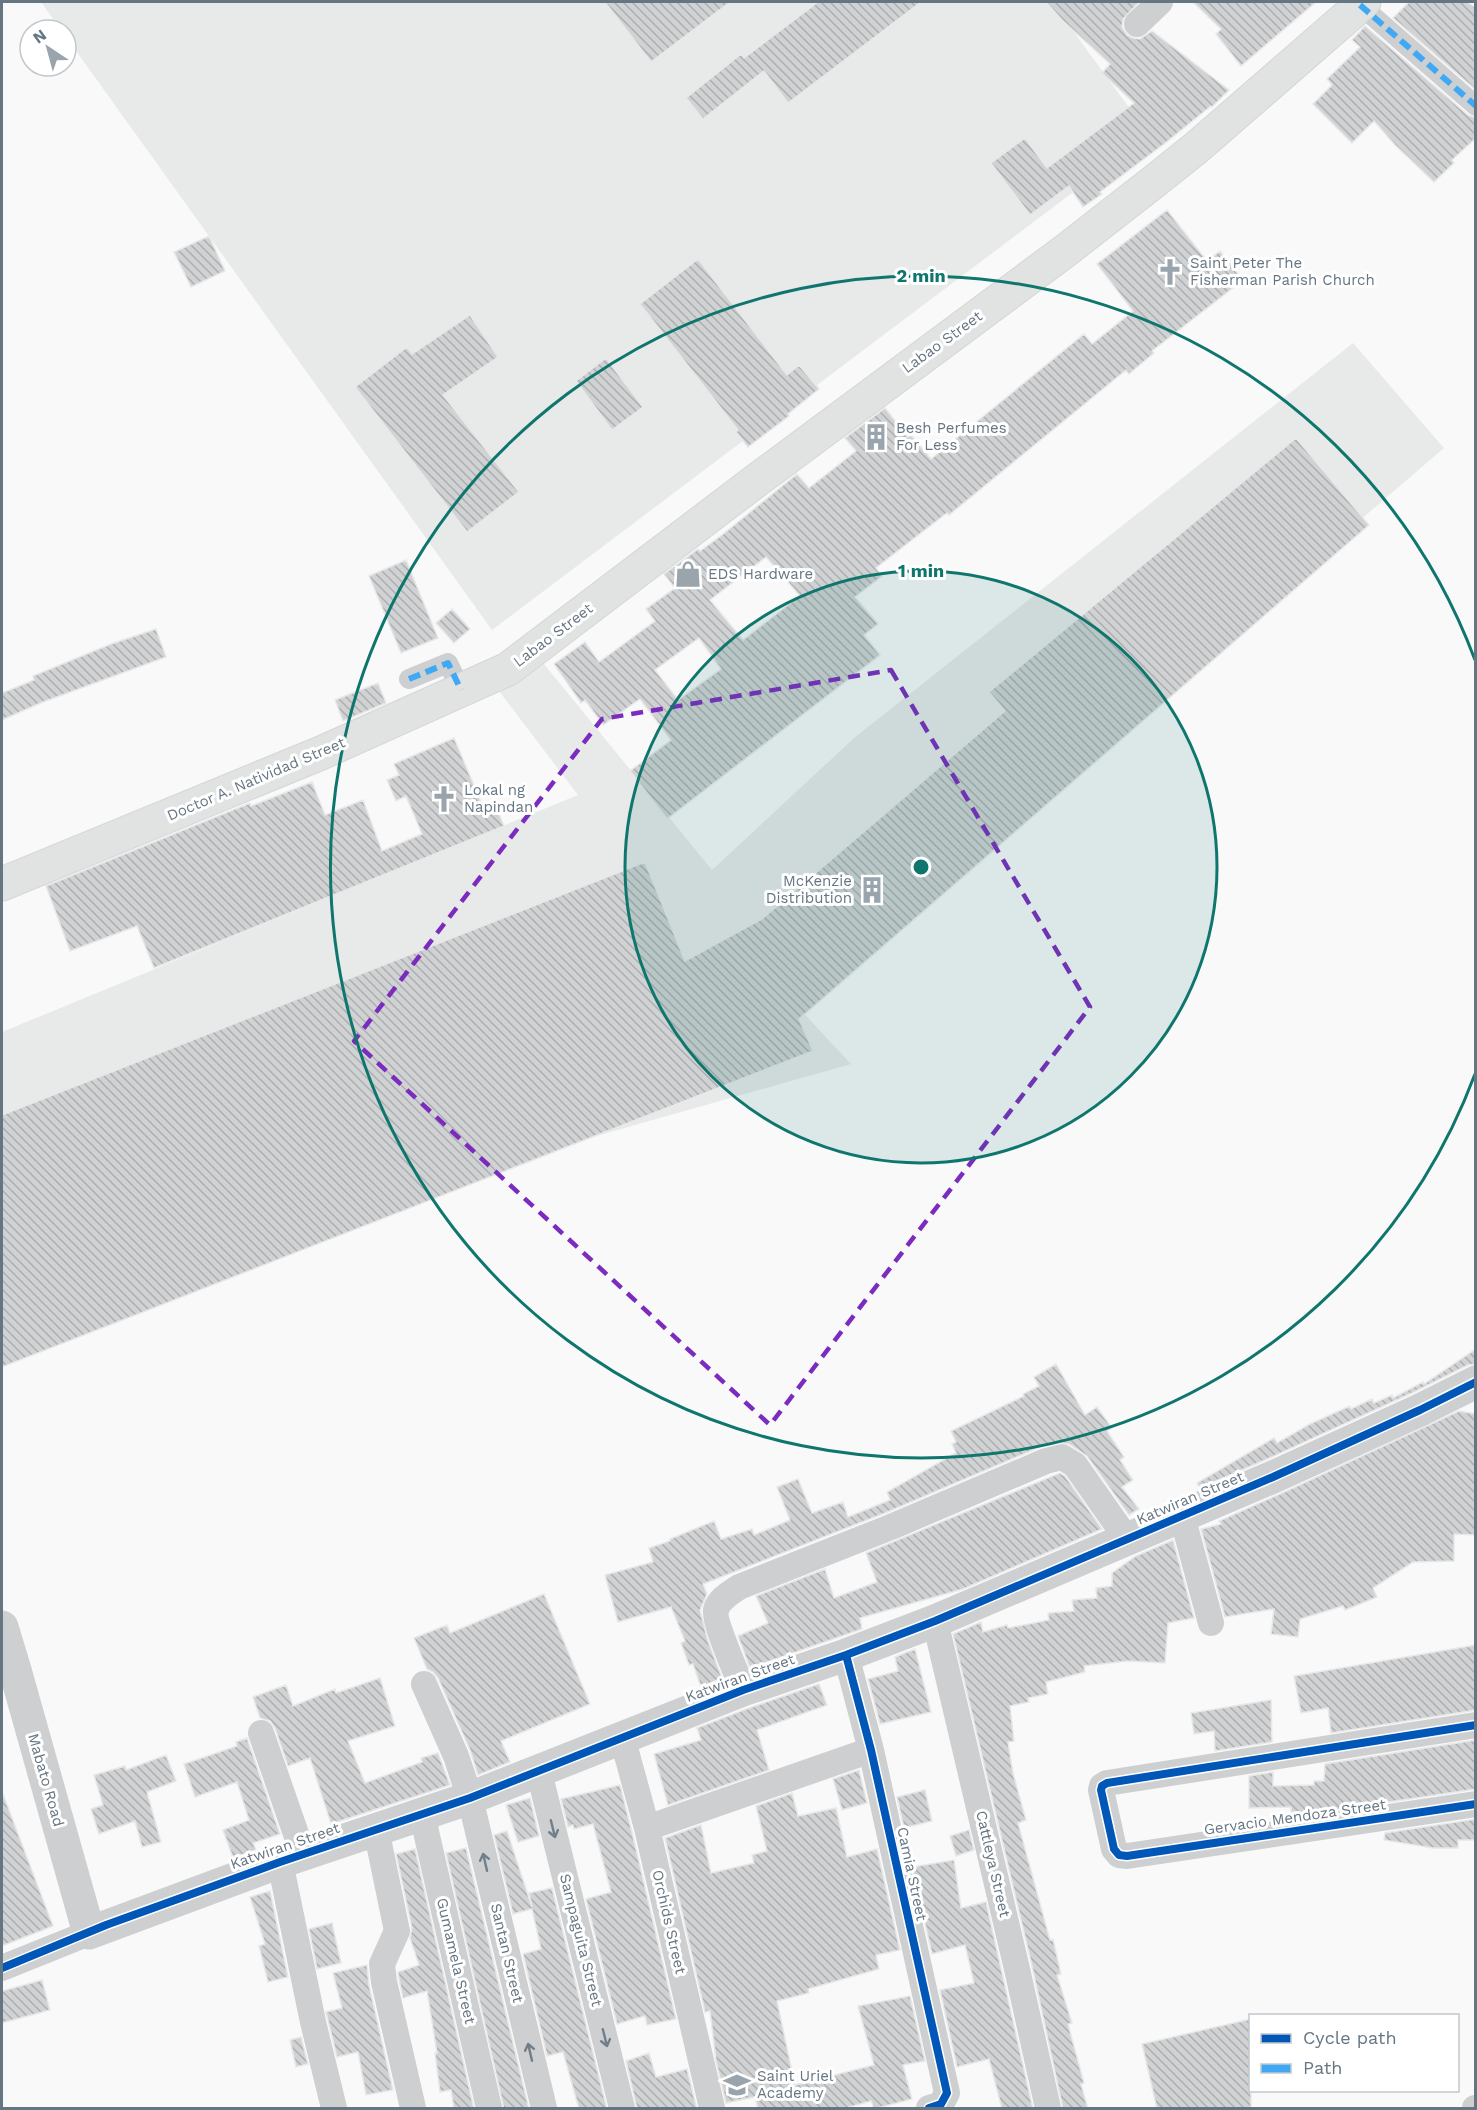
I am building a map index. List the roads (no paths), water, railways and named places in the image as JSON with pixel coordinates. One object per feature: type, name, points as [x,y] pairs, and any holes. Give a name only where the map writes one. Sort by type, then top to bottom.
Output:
[{"type":"main road","name":"Labao Street","points":[[508,669],[1065,251],[1164,174],[1362,3]]},
{"type":"main road","name":"Doctor A. Natividad Street","points":[[2,884],[300,762],[508,669]]},
{"type":"street","points":[[1137,24],[1160,2]]},
{"type":"street","points":[[1362,3],[1476,106]]},
{"type":"street","points":[[409,679],[448,663],[461,690]]},
{"type":"street","name":"Katwiran Street","points":[[2,1968],[291,1858],[470,1798],[743,1690],[846,1655],[935,1621],[1182,1516],[1420,1410],[1476,1382]]},
{"type":"street","points":[[743,1690],[715,1617],[719,1604],[730,1593],[739,1587],[891,1527],[1046,1461],[1062,1457],[1075,1465],[1127,1539]]},
{"type":"street","points":[[1182,1516],[1211,1623]]},
{"type":"street","name":"Cattleya Street","points":[[935,1621],[1048,2109]]},
{"type":"street","name":"Mabato Road","points":[[2,1627],[89,1933]]},
{"type":"street","name":"Camia Street","points":[[846,1655],[871,1750],[947,2093],[937,2104]]},
{"type":"street","name":"Santan Street","points":[[424,1684],[456,1756],[470,1798],[544,2109]]},
{"type":"street","name":"Gervacio Mendoza Street","points":[[1476,1725],[1107,1783],[1102,1786],[1101,1790],[1114,1849],[1119,1855],[1476,1804]]},
{"type":"street","points":[[261,1733],[291,1858],[313,2022],[334,2109]]},
{"type":"street","name":"Orchids Street","points":[[622,1737],[647,1828],[712,2109]]},
{"type":"street","points":[[647,1828],[871,1750]]},
{"type":"street","name":"Sampaguita Street","points":[[539,1772],[622,2109]]},
{"type":"street","name":"Gumamela Street","points":[[422,1814],[489,2109]]},
{"type":"street","points":[[376,1829],[397,1931],[382,1964],[384,1982],[413,2109]]},
{"type":"place","name":"Saint Peter The Fisherman Parish Church","points":[[1170,272]]},
{"type":"place","name":"Besh Perfumes For Less","points":[[876,437]]},
{"type":"place","name":"EDS Hardware","points":[[688,574]]},
{"type":"place","name":"Lokal ng Napindan","points":[[444,799]]},
{"type":"place","name":"McKenzie Distribution","points":[[872,890]]},
{"type":"place","name":"Saint Uriel Academy","points":[[737,2085]]}]
